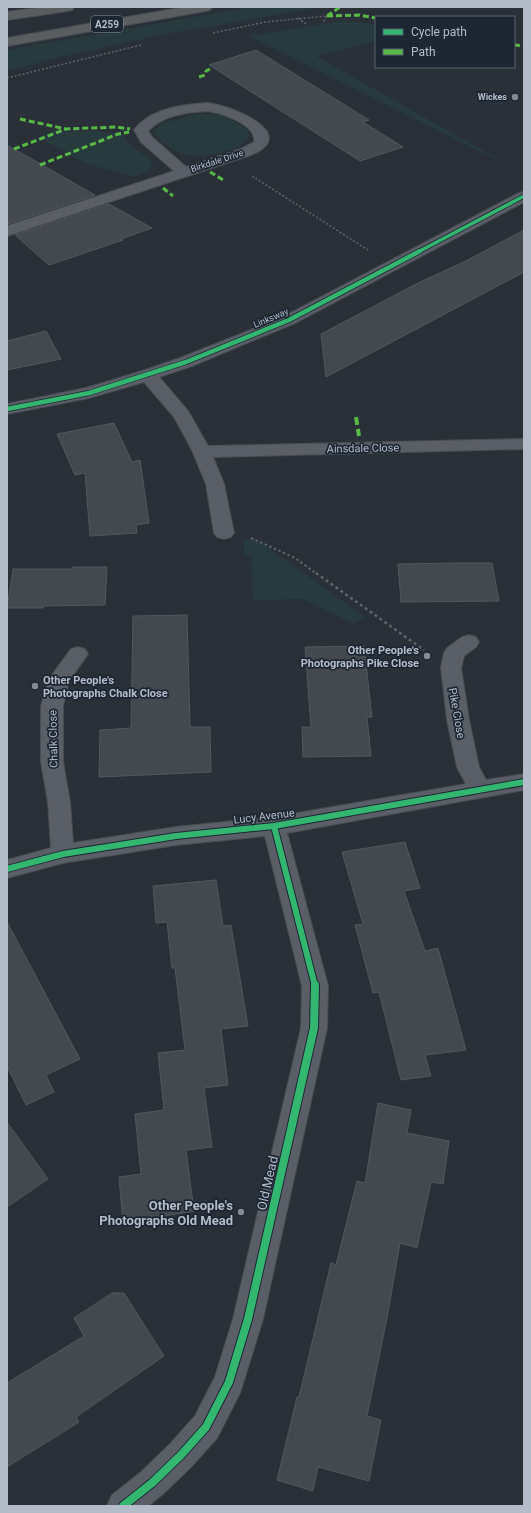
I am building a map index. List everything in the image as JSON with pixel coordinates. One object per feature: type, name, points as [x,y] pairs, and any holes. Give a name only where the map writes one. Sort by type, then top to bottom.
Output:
[{"type":"highway","points":[[7,16],[68,7]]},
{"type":"highway","name":"A259","points":[[7,42],[206,7]]},
{"type":"street","name":"Birkdale Drive","points":[[8,230],[246,152],[258,146],[262,140],[260,132],[252,124],[231,112],[215,107],[181,111],[156,119],[145,125],[141,130],[146,139],[183,172]]},
{"type":"street","name":"Linksway","points":[[7,409],[77,396],[148,375],[186,362],[289,320],[524,196]]},
{"type":"street","points":[[148,375],[182,415],[202,452],[215,484],[224,532]]},
{"type":"street","name":"Ainsdale Close","points":[[202,452],[524,444]]},
{"type":"street","name":"Pike Close","points":[[469,642],[454,653],[451,668],[458,720],[468,767],[480,789]]},
{"type":"street","name":"Chalk Close","points":[[63,854],[60,825],[60,802],[52,762],[52,706],[59,678],[78,654]]},
{"type":"street","name":"Lucy Avenue","points":[[7,869],[63,854],[176,836],[274,826],[524,782]]},
{"type":"street","name":"Old Mead","points":[[123,1506],[152,1483],[181,1455],[206,1427],[229,1382],[248,1319],[301,1088],[314,1028],[314,986],[274,826]]},
{"type":"path","points":[[209,33],[265,22],[326,16],[323,23]]},
{"type":"path","points":[[298,18],[306,24]]},
{"type":"path","points":[[7,78],[143,45]]},
{"type":"path","points":[[250,175],[290,202],[394,265]]},
{"type":"path","points":[[247,537],[295,558],[451,668]]},
{"type":"green space","points":[[250,7],[323,7],[165,34],[52,59],[7,71],[7,50]]},
{"type":"green space","points":[[342,21],[375,24],[375,41],[316,56],[521,172],[249,36]]},
{"type":"green space","points":[[197,114],[224,115],[247,129],[249,136],[243,144],[234,149],[211,155],[195,156],[180,153],[172,149],[160,140],[154,130],[162,123]]},
{"type":"green space","points":[[56,131],[95,131],[125,134],[125,140],[149,159],[153,165],[149,171],[134,177],[85,163],[38,137]]},
{"type":"green space","points":[[244,540],[257,540],[365,617],[354,624],[302,599],[253,600],[251,556],[244,555]]},
{"type":"building","points":[[256,50],[369,120],[363,122],[403,147],[360,161],[209,65]]},
{"type":"building","points":[[7,145],[95,195],[7,224]]},
{"type":"building","points":[[109,204],[152,228],[121,239],[123,240],[49,265],[15,235]]},
{"type":"building","points":[[524,230],[524,272],[326,377],[321,334]]},
{"type":"building","points":[[46,331],[61,359],[7,370],[7,341]]},
{"type":"building","points":[[114,423],[132,462],[140,460],[149,523],[136,525],[137,533],[90,536],[85,473],[75,475],[57,434]]},
{"type":"building","points":[[492,563],[499,601],[401,602],[398,564]]},
{"type":"building","points":[[72,567],[107,567],[105,605],[7,608],[13,569],[72,569]]},
{"type":"building","points":[[187,615],[190,727],[210,727],[211,772],[99,777],[100,730],[131,728],[133,616]]},
{"type":"building","points":[[364,646],[372,717],[367,717],[371,756],[303,757],[302,727],[311,727],[305,647]]},
{"type":"building","points":[[405,842],[420,888],[404,891],[425,951],[438,948],[466,1050],[425,1055],[431,1076],[401,1080],[379,992],[373,993],[355,925],[363,924],[342,852]]},
{"type":"building","points":[[216,880],[223,926],[231,925],[248,1026],[221,1029],[228,1085],[204,1088],[212,1147],[186,1150],[194,1211],[123,1223],[119,1177],[141,1174],[135,1114],[164,1110],[158,1053],[185,1050],[175,968],[172,968],[167,922],[156,923],[153,886]]},
{"type":"building","points":[[7,922],[80,1059],[46,1075],[54,1092],[26,1105],[7,1066]]},
{"type":"building","points":[[378,1103],[411,1110],[407,1133],[449,1141],[443,1184],[431,1182],[417,1248],[400,1243],[387,1318],[367,1416],[381,1420],[369,1481],[318,1467],[313,1491],[277,1480],[297,1397],[299,1397],[331,1263],[336,1265],[357,1181],[365,1183]]},
{"type":"building","points":[[7,1122],[48,1179],[7,1207]]},
{"type":"building","points":[[112,1293],[124,1293],[164,1356],[76,1417],[79,1422],[7,1467],[7,1383],[84,1336],[74,1318]]},
{"type":"marked path","points":[[327,16],[340,7]]},
{"type":"marked path","points":[[327,16],[358,15],[375,18]]},
{"type":"marked path","points":[[515,45],[524,46]]},
{"type":"marked path","points":[[199,77],[205,75],[206,71],[210,69]]},
{"type":"marked path","points":[[20,119],[66,129]]},
{"type":"marked path","points":[[14,149],[66,129],[116,127],[130,129]]},
{"type":"marked path","points":[[40,165],[118,134],[129,132]]},
{"type":"marked path","points":[[210,172],[225,181]]},
{"type":"marked path","points":[[163,188],[173,196]]},
{"type":"marked path","points":[[356,417],[359,436]]},
{"type":"cycle path","points":[[7,409],[89,393],[148,375],[186,362],[289,320],[524,196]]},
{"type":"cycle path","points":[[7,869],[63,854],[176,836],[274,826],[524,782]]},
{"type":"cycle path","points":[[123,1506],[152,1483],[181,1455],[206,1427],[229,1382],[248,1319],[301,1088],[314,1028],[315,986],[274,826]]},
{"type":"place","name":"Wickes","points":[[515,97]]},
{"type":"place","name":"Other People's Photographs Pike Close","points":[[427,656]]},
{"type":"place","name":"Other People's Photographs Chalk Close","points":[[35,686]]},
{"type":"place","name":"Other People's Photographs Old Mead","points":[[241,1212]]}]
